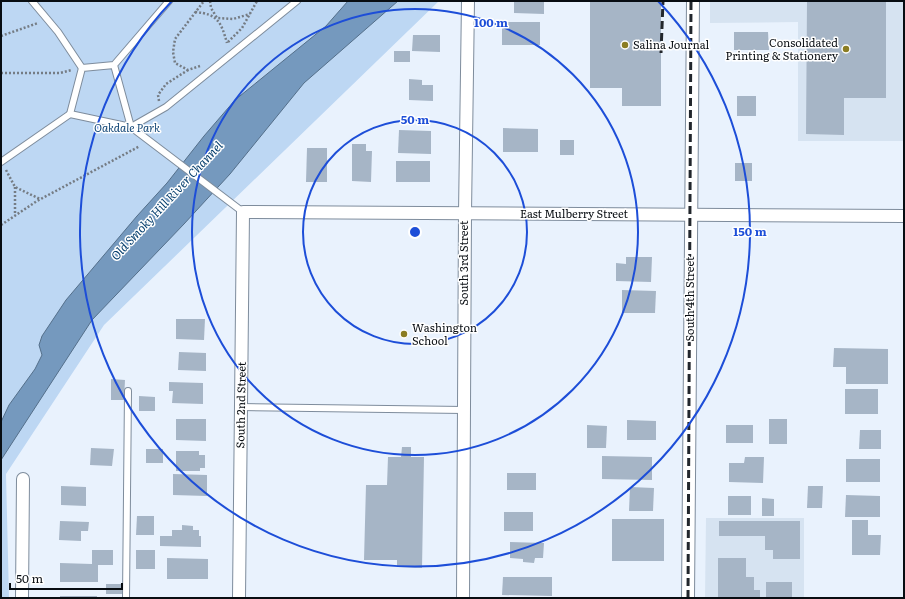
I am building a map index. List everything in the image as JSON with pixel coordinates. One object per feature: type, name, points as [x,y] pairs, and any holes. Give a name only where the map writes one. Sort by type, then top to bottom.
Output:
[{"type":"street","name":"South 3rd Street","points":[[463,598],[464,213],[468,1]]},
{"type":"street","name":"South 4th Street","points":[[688,598],[693,1]]},
{"type":"street","name":"East Mulberry Street","points":[[240,209],[464,213],[904,216]]},
{"type":"street","name":"South 2nd Street","points":[[239,598],[241,407],[240,209]]},
{"type":"street","points":[[22,598],[23,480]]},
{"type":"lane","points":[[1,162],[70,114],[82,68],[58,32],[32,1]]},
{"type":"lane","points":[[82,68],[114,65],[169,1]]},
{"type":"lane","points":[[131,128],[166,107],[297,1]]},
{"type":"lane","points":[[114,65],[131,128]]},
{"type":"lane","points":[[70,114],[131,128],[240,209]]},
{"type":"lane","points":[[126,598],[128,391]]},
{"type":"lane","points":[[241,407],[464,410]]},
{"type":"path","points":[[188,70],[175,63],[173,52],[175,39],[204,1]]},
{"type":"path","points":[[210,1],[211,8],[223,31],[227,43]]},
{"type":"path","points":[[221,48],[242,28],[258,1]]},
{"type":"path","points":[[195,12],[206,13],[216,18],[233,19],[250,14]]},
{"type":"path","points":[[1,36],[48,20]]},
{"type":"path","points":[[159,111],[158,94],[166,84],[188,70],[204,64]]},
{"type":"path","points":[[1,73],[60,73],[82,68]]},
{"type":"path","points":[[1,224],[40,199],[149,141]]},
{"type":"path","points":[[1,162],[15,187],[15,214]]},
{"type":"path","points":[[15,187],[40,199]]},
{"type":"shaded area","points":[[710,1],[904,1],[903,141],[798,141],[798,22],[710,23]]},
{"type":"shaded area","points":[[706,518],[804,518],[804,598],[705,598]]},
{"type":"green space","name":"Oakdale Park","points":[[1,1],[439,1],[104,325],[6,474],[9,598],[1,598]]},
{"type":"water","name":"Old Smoky Hill River Channel","points":[[348,1],[398,1],[304,83],[230,174],[92,320],[1,460],[1,422],[9,405],[35,369],[42,355],[39,345],[42,336],[66,300],[167,183],[235,100],[326,26]]},
{"type":"building","points":[[514,1],[544,1],[544,14],[514,13]]},
{"type":"building","name":"Salina Journal","points":[[590,1],[661,1],[661,106],[622,106],[622,88],[590,88]]},
{"type":"building","name":"Consolidated Printing & Stationery","points":[[807,1],[886,1],[886,98],[844,98],[844,135],[806,134]]},
{"type":"building","points":[[502,22],[540,22],[540,45],[502,45]]},
{"type":"building","points":[[734,32],[768,32],[769,50],[734,50]]},
{"type":"building","points":[[413,35],[440,35],[440,52],[412,51]]},
{"type":"building","points":[[394,51],[410,51],[410,62],[394,62]]},
{"type":"building","points":[[409,79],[422,80],[422,85],[433,85],[433,101],[409,100]]},
{"type":"building","points":[[737,96],[756,96],[756,116],[737,116]]},
{"type":"building","points":[[503,128],[538,129],[538,152],[503,152]]},
{"type":"building","points":[[399,130],[431,131],[431,154],[398,153]]},
{"type":"building","points":[[560,140],[574,140],[574,155],[560,155]]},
{"type":"building","points":[[352,144],[366,144],[366,151],[372,151],[371,182],[352,181]]},
{"type":"building","points":[[307,148],[327,148],[327,182],[306,182]]},
{"type":"building","points":[[396,161],[430,161],[430,182],[396,182]]},
{"type":"building","points":[[735,163],[752,163],[752,181],[735,181]]},
{"type":"building","points":[[626,257],[652,257],[651,282],[616,281],[616,263],[626,264]]},
{"type":"building","points":[[622,290],[656,291],[655,313],[622,313]]},
{"type":"building","points":[[176,319],[205,319],[204,340],[176,339]]},
{"type":"building","points":[[834,348],[888,349],[888,384],[846,384],[846,367],[833,367]]},
{"type":"building","points":[[179,352],[206,353],[206,371],[178,370]]},
{"type":"building","points":[[111,379],[125,380],[124,400],[111,400]]},
{"type":"building","points":[[169,382],[203,383],[203,404],[172,403],[173,391],[169,391]]},
{"type":"building","points":[[845,389],[878,389],[878,414],[845,414]]},
{"type":"building","points":[[139,396],[155,397],[155,411],[139,411]]},
{"type":"building","points":[[176,419],[206,419],[206,441],[176,440]]},
{"type":"building","points":[[769,419],[787,419],[787,444],[769,444]]},
{"type":"building","points":[[627,420],[656,421],[656,440],[627,440]]},
{"type":"building","points":[[587,425],[607,426],[606,448],[587,448]]},
{"type":"building","points":[[726,425],[753,425],[753,443],[726,443]]},
{"type":"building","points":[[860,430],[881,430],[881,449],[859,449]]},
{"type":"building","points":[[402,447],[411,447],[411,457],[424,457],[422,568],[397,567],[397,560],[364,560],[366,485],[387,485],[388,457],[401,457]]},
{"type":"building","points":[[91,448],[114,449],[112,466],[90,465]]},
{"type":"building","points":[[146,449],[163,449],[163,463],[146,463]]},
{"type":"building","points":[[176,451],[199,451],[199,455],[205,455],[205,468],[200,468],[200,471],[176,471]]},
{"type":"building","points":[[602,456],[652,457],[652,480],[602,479]]},
{"type":"building","points":[[745,457],[764,457],[763,483],[729,482],[729,463],[744,463]]},
{"type":"building","points":[[846,459],[880,459],[880,482],[846,482]]},
{"type":"building","points":[[507,473],[536,473],[536,490],[507,490]]},
{"type":"building","points":[[173,474],[207,475],[207,496],[173,495]]},
{"type":"building","points":[[61,486],[86,487],[86,506],[61,505]]},
{"type":"building","points":[[808,486],[823,486],[822,508],[807,508]]},
{"type":"building","points":[[630,487],[654,488],[653,511],[629,511]]},
{"type":"building","points":[[846,495],[880,496],[880,517],[845,517]]},
{"type":"building","points":[[728,496],[751,496],[751,515],[728,515]]},
{"type":"building","points":[[762,498],[774,499],[774,516],[762,516]]},
{"type":"building","points":[[504,512],[533,512],[533,531],[504,531]]},
{"type":"building","points":[[137,516],[154,516],[154,535],[136,535]]},
{"type":"building","points":[[612,519],[664,519],[664,561],[612,561]]},
{"type":"building","points":[[852,520],[868,520],[868,535],[881,535],[880,555],[852,555]]},
{"type":"building","points":[[60,521],[89,522],[88,531],[81,531],[81,541],[59,540]]},
{"type":"building","points":[[719,521],[800,521],[800,559],[773,559],[773,550],[765,550],[765,536],[719,536]]},
{"type":"building","points":[[182,525],[193,526],[193,530],[199,530],[199,536],[201,536],[201,547],[160,546],[160,536],[172,536],[172,530],[182,530]]},
{"type":"building","points":[[510,542],[544,543],[543,558],[535,558],[534,563],[523,562],[523,559],[510,558]]},
{"type":"building","points":[[92,550],[113,550],[113,565],[98,565],[98,582],[60,582],[60,563],[92,564]]},
{"type":"building","points":[[136,550],[155,550],[155,569],[136,569]]},
{"type":"building","points":[[167,558],[208,559],[208,579],[167,579]]},
{"type":"building","points":[[718,558],[746,558],[746,577],[754,577],[754,590],[760,590],[760,597],[718,598]]},
{"type":"building","points":[[503,577],[552,577],[552,596],[502,595]]},
{"type":"building","points":[[766,582],[792,582],[792,598],[766,598]]},
{"type":"building","points":[[106,584],[124,584],[124,594],[106,594]]},
{"type":"building","points":[[60,596],[97,596],[97,598],[60,598]]},
{"type":"railway","points":[[661,53],[663,1]]},
{"type":"railway","points":[[688,598],[691,1]]},
{"type":"place","name":"Salina Journal","points":[[625,45]]},
{"type":"place","name":"Consolidated Printing & Stationery","points":[[846,49]]},
{"type":"place","name":"Washington School","points":[[404,334]]}]
